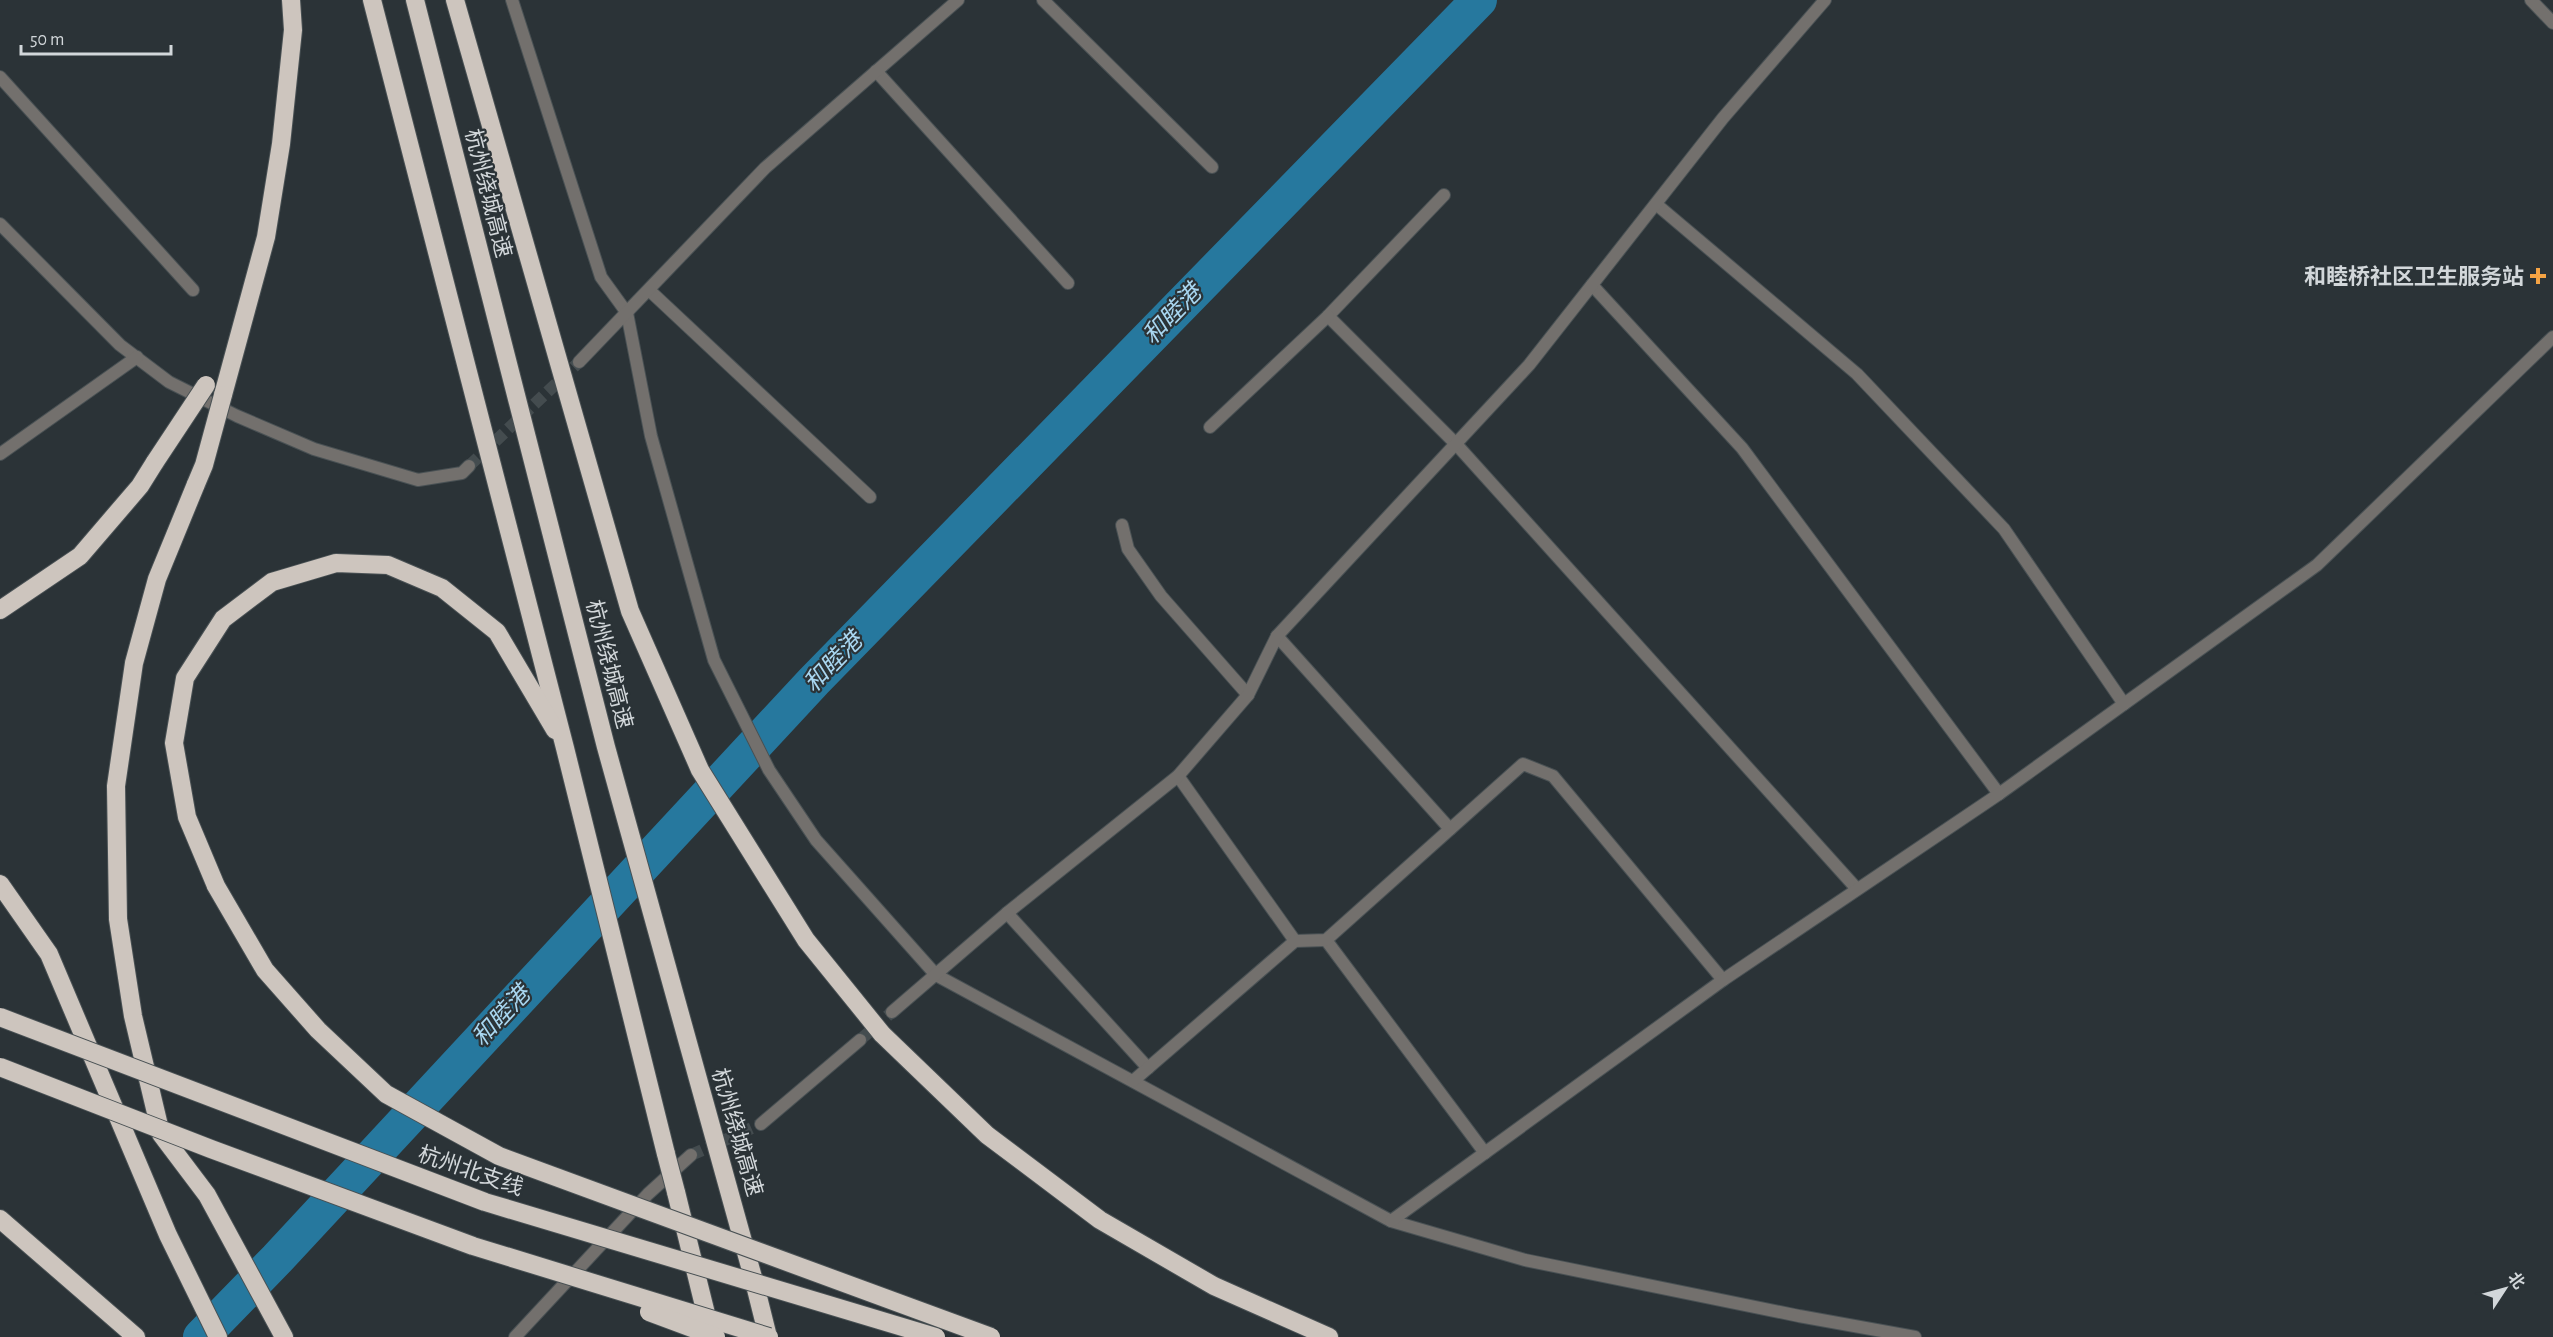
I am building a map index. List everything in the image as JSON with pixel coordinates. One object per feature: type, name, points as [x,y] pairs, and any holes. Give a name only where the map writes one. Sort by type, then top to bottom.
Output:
[{"type":"highway","points":[[284,1337],[207,1195],[161,1134],[131,1005],[118,919],[116,786],[134,663],[157,579],[204,465],[266,237],[280,144],[293,30],[291,0]]},
{"type":"highway","points":[[372,0],[566,748],[675,1192],[714,1337]]},
{"type":"highway","name":"杭州绕城高速","points":[[415,0],[606,747],[768,1337]]},
{"type":"highway","points":[[455,0],[630,611],[700,770],[806,940],[875,1026],[987,1135],[1100,1220],[1214,1286],[1329,1337]]},
{"type":"highway","points":[[0,610],[80,556],[140,486],[236,345]]},
{"type":"highway","points":[[566,748],[496,632],[442,588],[388,565],[336,563],[273,582],[223,619],[185,678],[174,743],[187,817],[216,886],[265,970],[318,1029],[386,1094],[499,1156],[991,1337]]},
{"type":"highway","points":[[0,884],[49,954],[168,1235],[218,1337]]},
{"type":"highway","name":"杭州北支线","points":[[0,1017],[485,1203],[936,1337]]},
{"type":"highway","points":[[0,1067],[211,1149],[714,1337]]},
{"type":"highway","points":[[0,1219],[135,1337]]},
{"type":"highway","points":[[473,1246],[768,1337]]},
{"type":"street","points":[[512,0],[601,277],[627,313],[651,436],[714,660],[769,770],[816,840],[936,975],[1391,1221],[1525,1260],[1799,1316],[1915,1337]]},
{"type":"street","points":[[579,362],[765,168],[958,0]]},
{"type":"street","points":[[1044,0],[1212,167]]},
{"type":"street","points":[[892,1012],[1007,914],[1178,776],[1248,694],[1277,636],[1529,365],[1724,118],[1825,0]]},
{"type":"street","points":[[2531,0],[2553,23]]},
{"type":"street","points":[[876,71],[1068,283]]},
{"type":"street","points":[[0,77],[194,290]]},
{"type":"street","points":[[1210,427],[1328,316],[1444,195]]},
{"type":"street","points":[[1656,204],[1857,374],[1995,520],[2124,704]]},
{"type":"street","points":[[0,224],[120,345],[169,382],[237,416],[314,449],[418,480],[462,473],[469,466]]},
{"type":"street","points":[[1592,285],[1742,448],[1999,794]]},
{"type":"street","points":[[649,290],[870,497]]},
{"type":"street","points":[[1328,316],[1456,444],[1857,890]]},
{"type":"street","points":[[1391,1221],[1723,980],[1999,794],[2317,565],[2553,337]]},
{"type":"street","points":[[0,454],[137,357]]},
{"type":"street","points":[[1122,525],[1128,549],[1161,596],[1248,694]]},
{"type":"street","points":[[1277,636],[1450,829]]},
{"type":"street","points":[[1133,1081],[1295,941],[1326,940],[1523,764],[1553,776],[1723,980]]},
{"type":"street","points":[[1178,776],[1295,941]]},
{"type":"street","points":[[1007,914],[1148,1068]]},
{"type":"street","points":[[1326,940],[1485,1154]]},
{"type":"street","points":[[761,1124],[860,1040]]},
{"type":"street","points":[[515,1337],[648,1194],[691,1155]]},
{"type":"waterway","name":"和睦港","points":[[201,1337],[277,1259],[814,681],[1479,0]]},
{"type":"tunnel","points":[[469,466],[579,362]]},
{"type":"tunnel","points":[[860,1040],[892,1012]]},
{"type":"tunnel","points":[[691,1155],[761,1124]]},
{"type":"place","name":"和睦桥社区卫生服务站","points":[[2538,276]]}]
